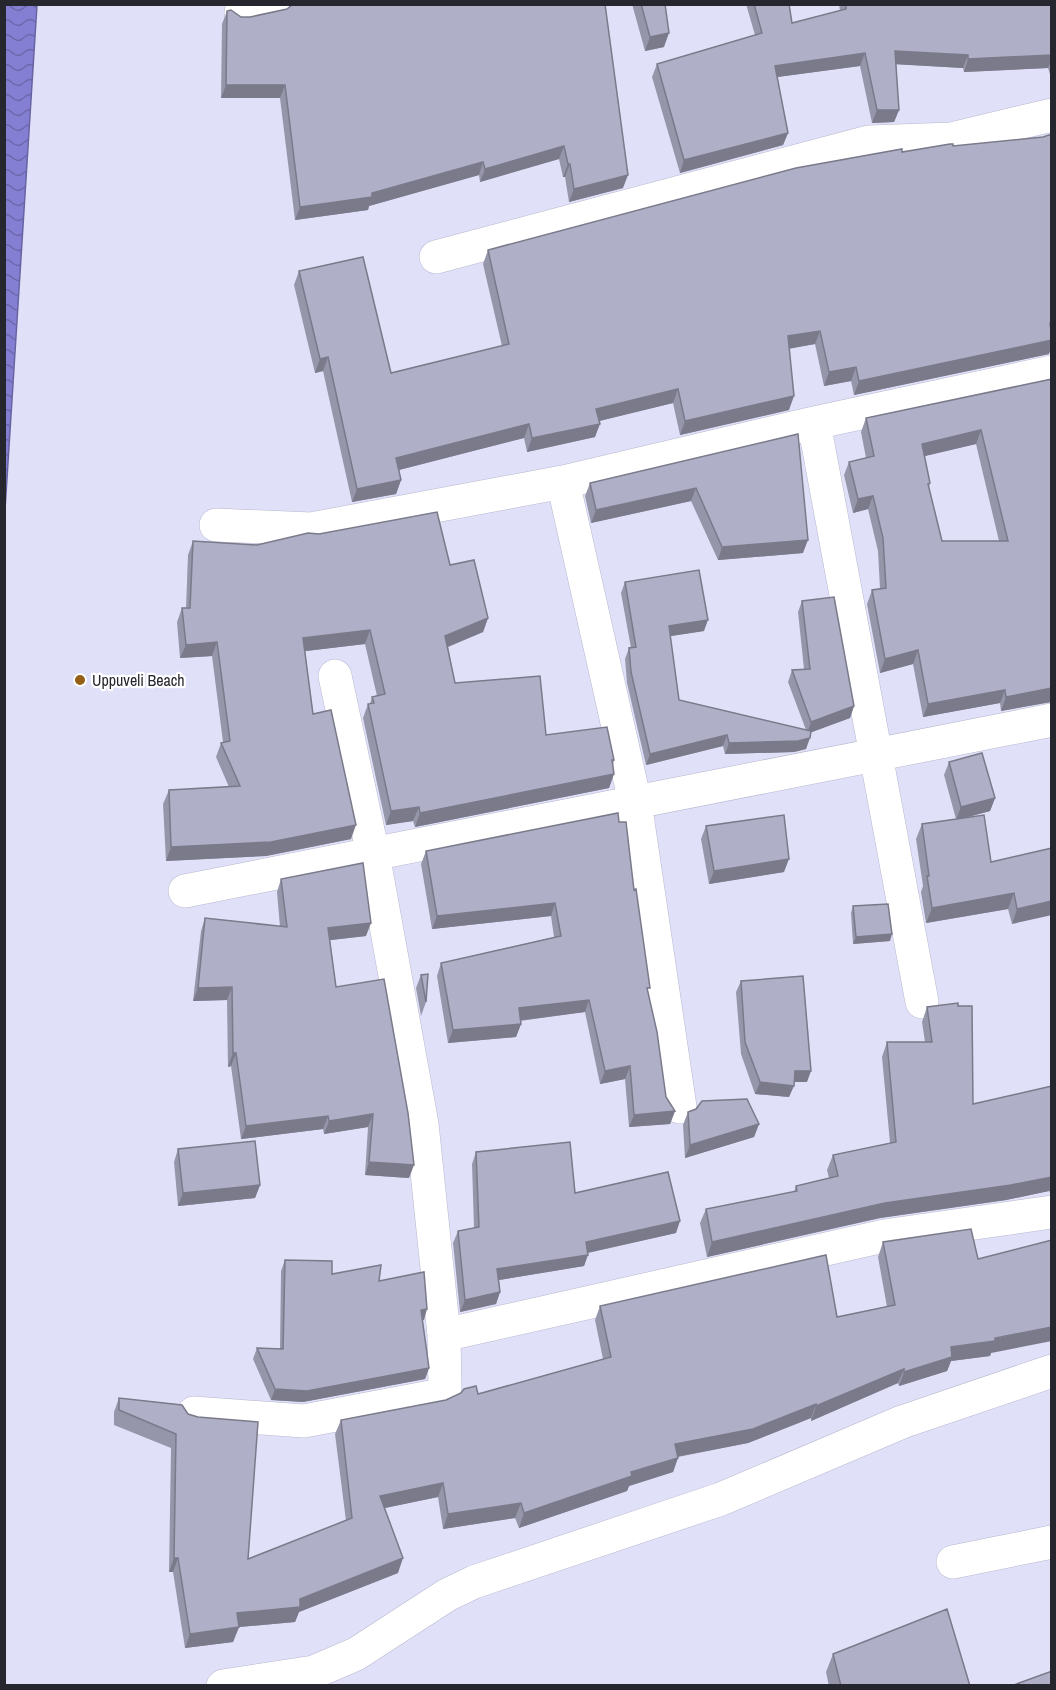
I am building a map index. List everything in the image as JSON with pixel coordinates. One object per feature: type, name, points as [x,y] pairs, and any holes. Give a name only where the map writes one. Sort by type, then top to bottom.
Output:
[{"type":"street","points":[[241,12],[278,4]]},
{"type":"street","points":[[436,257],[869,142],[951,139],[1052,115]]},
{"type":"street","points":[[216,525],[311,529],[563,482],[814,423],[1052,372]]},
{"type":"street","points":[[814,423],[922,1002]]},
{"type":"street","points":[[563,482],[635,802],[680,1107]]},
{"type":"street","points":[[194,1413],[304,1421],[436,1396],[443,1394],[445,1386],[444,1335],[422,1124],[374,854],[335,676]]},
{"type":"street","points":[[185,891],[1052,720]]},
{"type":"street","points":[[444,1335],[884,1236],[1052,1212]]},
{"type":"street","points":[[223,1686],[314,1672],[356,1654],[447,1595],[474,1582],[721,1499],[902,1422],[1052,1371]]},
{"type":"street","points":[[953,1562],[1052,1542]]},
{"type":"water","points":[[4,5],[37,5],[5,510]]},
{"type":"building","points":[[293,4],[605,4],[628,175],[574,189],[564,146],[485,169],[483,162],[372,193],[372,197],[300,207],[285,85],[226,85],[227,11],[231,10],[241,17],[250,17],[287,9]]},
{"type":"building","points":[[641,4],[665,4],[669,33],[650,37]]},
{"type":"building","points":[[754,4],[789,4],[792,23],[846,9],[846,4],[1052,4],[1052,55],[968,59],[968,55],[895,51],[899,110],[877,110],[865,53],[775,66],[788,133],[684,160],[657,64],[762,33]]},
{"type":"building","points":[[1052,134],[1052,323],[1050,323],[1052,340],[859,381],[856,367],[829,372],[820,331],[788,336],[794,396],[685,421],[678,389],[596,409],[600,424],[532,438],[529,424],[396,458],[401,480],[357,489],[328,357],[320,359],[299,271],[363,257],[391,373],[509,344],[488,250],[796,168],[902,149],[902,152],[950,144],[953,146],[1043,137]]},
{"type":"building","points":[[1052,379],[1052,688],[1006,697],[1005,690],[928,704],[918,650],[885,659],[872,590],[886,588],[883,538],[873,496],[858,499],[849,462],[874,456],[866,418]],"holes":[[[981,430],[1008,541],[942,541],[928,484],[930,483],[922,444]]]},
{"type":"building","points":[[798,434],[808,540],[722,547],[696,488],[596,510],[590,483]]},
{"type":"building","points":[[437,512],[450,565],[474,560],[488,618],[445,636],[455,683],[540,676],[546,735],[607,727],[614,760],[612,760],[614,774],[420,813],[419,807],[391,811],[368,704],[374,703],[372,697],[385,694],[370,630],[303,638],[313,714],[331,710],[356,825],[271,842],[171,847],[169,790],[240,786],[221,743],[230,741],[217,642],[186,645],[182,608],[190,608],[193,541],[257,545],[308,533],[319,534]]},
{"type":"building","points":[[699,570],[708,620],[669,626],[679,700],[811,731],[810,738],[798,741],[729,743],[727,735],[650,754],[631,672],[629,648],[636,647],[625,582]]},
{"type":"building","points":[[834,597],[854,706],[811,722],[792,670],[810,669],[802,601]]},
{"type":"building","points":[[982,753],[995,798],[961,807],[949,762]]},
{"type":"building","points":[[618,813],[619,822],[626,822],[634,890],[636,889],[650,988],[647,988],[657,1032],[666,1097],[675,1111],[634,1115],[630,1066],[605,1071],[589,1000],[519,1008],[521,1024],[453,1030],[441,963],[561,936],[555,903],[437,916],[426,851]]},
{"type":"building","points":[[784,815],[789,859],[714,871],[706,826]]},
{"type":"building","points":[[984,815],[991,862],[1052,848],[1052,901],[1017,909],[1014,893],[932,908],[922,824]]},
{"type":"building","points":[[363,863],[371,923],[328,928],[336,987],[384,979],[408,1113],[414,1165],[369,1162],[373,1114],[329,1121],[328,1116],[246,1126],[236,1053],[233,1053],[232,987],[198,988],[205,918],[287,927],[281,879]]},
{"type":"building","points":[[888,904],[892,934],[856,937],[853,906]]},
{"type":"building","points":[[428,974],[426,1002],[421,975]]},
{"type":"building","points":[[803,976],[811,1071],[795,1071],[794,1086],[760,1082],[745,1042],[741,981]]},
{"type":"building","points":[[958,1003],[958,1006],[972,1006],[973,1104],[1052,1086],[1052,1177],[885,1203],[712,1242],[706,1209],[797,1191],[796,1186],[838,1176],[833,1155],[896,1142],[887,1042],[932,1042],[927,1007]]},
{"type":"building","points":[[747,1099],[759,1124],[690,1145],[688,1112],[696,1109],[702,1101]]},
{"type":"building","points":[[255,1141],[260,1185],[183,1193],[178,1149]]},
{"type":"building","points":[[570,1142],[575,1193],[668,1172],[680,1221],[586,1242],[588,1255],[497,1269],[500,1292],[465,1300],[458,1231],[479,1227],[476,1152]]},
{"type":"building","points":[[971,1229],[978,1259],[1052,1240],[1052,1327],[995,1338],[995,1341],[951,1347],[952,1357],[904,1372],[904,1369],[816,1406],[816,1404],[753,1429],[675,1444],[678,1458],[631,1472],[632,1476],[524,1513],[521,1503],[448,1514],[443,1483],[380,1496],[403,1558],[300,1599],[300,1607],[237,1613],[239,1627],[190,1634],[178,1558],[174,1558],[176,1434],[119,1410],[119,1398],[182,1405],[188,1414],[198,1417],[258,1422],[248,1559],[352,1518],[341,1420],[446,1400],[461,1393],[464,1389],[476,1386],[478,1394],[611,1357],[600,1306],[826,1255],[837,1317],[895,1305],[883,1242]]},
{"type":"building","points":[[285,1260],[332,1261],[332,1274],[381,1265],[379,1281],[424,1272],[427,1309],[421,1310],[429,1368],[307,1391],[275,1389],[257,1348],[283,1349]]},
{"type":"building","points":[[947,1609],[970,1686],[841,1686],[833,1654]]},
{"type":"building","points":[[1052,1671],[1052,1686],[1011,1686]]},
{"type":"place","name":"Uppuveli Beach","points":[[80,680]]}]
